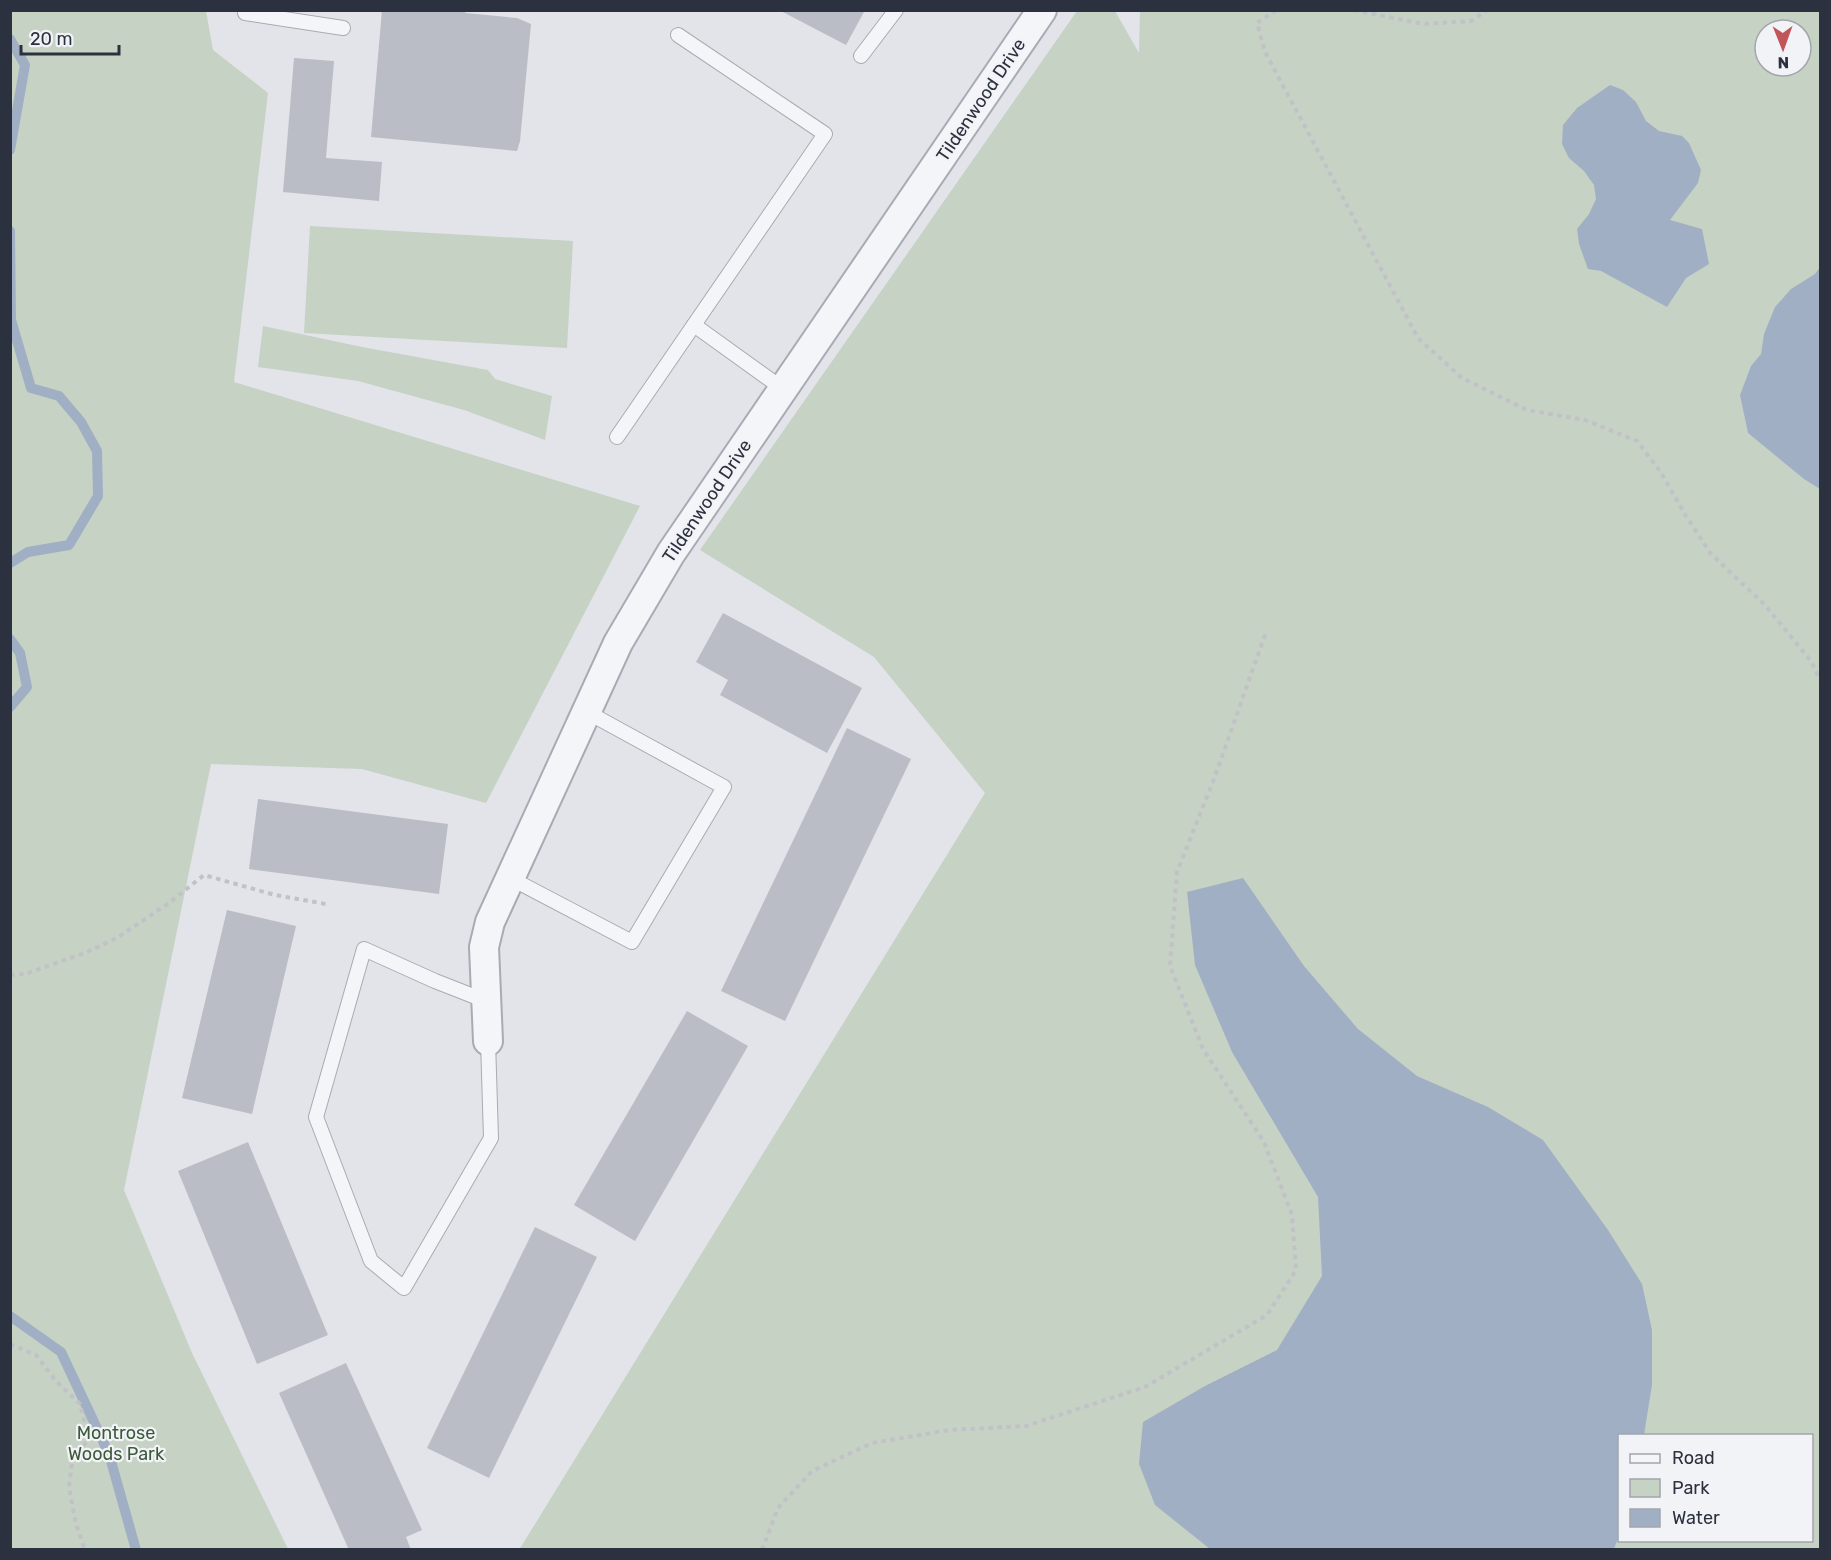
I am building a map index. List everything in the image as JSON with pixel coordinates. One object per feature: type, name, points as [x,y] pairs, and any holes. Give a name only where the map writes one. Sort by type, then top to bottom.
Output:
[{"type":"street","name":"Tildenwood Drive","points":[[488,1041],[484,947],[490,922],[618,643],[671,553],[1042,10]]},
{"type":"lane","points":[[245,10],[245,13],[343,28]]},
{"type":"lane","points":[[861,57],[896,10]]},
{"type":"lane","points":[[617,437],[825,134],[678,35]]},
{"type":"lane","points":[[694,325],[783,389]]},
{"type":"lane","points":[[510,878],[632,942],[724,787],[587,712]]},
{"type":"lane","points":[[486,1000],[435,981],[364,949],[316,1118],[371,1262],[404,1288],[491,1138],[488,1041]]},
{"type":"path","points":[[1276,10],[1257,23],[1265,52],[1418,338],[1462,378],[1527,410],[1585,420],[1637,441],[1660,471],[1711,554],[1765,605],[1811,661],[1821,680]]},
{"type":"path","points":[[1354,10],[1423,24],[1471,21],[1487,10]]},
{"type":"path","points":[[762,1550],[778,1508],[812,1471],[872,1443],[949,1430],[1026,1426],[1144,1387],[1267,1314],[1296,1270],[1292,1215],[1264,1142],[1203,1049],[1170,966],[1177,872],[1214,778],[1266,632]]},
{"type":"path","points":[[10,975],[25,974],[117,938],[169,903],[204,875],[275,895],[326,904]]},
{"type":"path","points":[[10,1344],[36,1355],[56,1381],[80,1404],[89,1440],[73,1456],[69,1487],[76,1524],[86,1550]]},
{"type":"green space","name":"Montrose Woods Park","points":[[11,10],[206,11],[213,50],[268,93],[234,382],[640,506],[486,803],[362,769],[211,764],[124,1190],[192,1353],[288,1549],[11,1549]]},
{"type":"green space","points":[[1077,11],[1115,11],[1139,53],[1140,11],[1820,11],[1820,1549],[519,1550],[985,793],[874,657],[700,550]]},
{"type":"green space","points":[[310,226],[573,241],[567,348],[304,333]]},
{"type":"green space","points":[[263,326],[488,370],[495,379],[552,396],[545,440],[464,410],[358,381],[258,367]]},
{"type":"water","points":[[1610,85],[1623,90],[1636,102],[1646,121],[1659,131],[1682,136],[1689,143],[1701,170],[1698,183],[1670,220],[1702,229],[1709,264],[1686,278],[1667,307],[1601,271],[1588,269],[1579,244],[1577,229],[1589,214],[1596,199],[1594,185],[1584,171],[1569,158],[1562,144],[1563,125],[1577,108]]},
{"type":"water","points":[[1820,267],[1820,489],[1804,479],[1748,433],[1740,395],[1751,366],[1761,354],[1764,334],[1775,307],[1791,289],[1815,274]]},
{"type":"water","points":[[1243,878],[1304,966],[1358,1029],[1417,1076],[1488,1107],[1543,1140],[1608,1230],[1642,1284],[1652,1330],[1652,1385],[1644,1434],[1618,1434],[1618,1538],[1614,1549],[1210,1549],[1155,1505],[1139,1464],[1143,1422],[1205,1386],[1277,1350],[1322,1276],[1318,1197],[1232,1052],[1195,965],[1187,892]]},
{"type":"building","points":[[382,10],[466,10],[465,13],[517,18],[531,24],[520,141],[517,151],[371,137]]},
{"type":"building","points":[[779,10],[865,10],[846,45]]},
{"type":"building","points":[[294,58],[334,61],[326,158],[382,162],[379,201],[283,192]]},
{"type":"building","points":[[723,613],[862,688],[827,753],[720,695],[728,680],[696,662]]},
{"type":"building","points":[[847,728],[911,759],[785,1021],[721,991]]},
{"type":"building","points":[[258,799],[448,824],[439,894],[249,869]]},
{"type":"building","points":[[227,910],[296,926],[252,1114],[182,1098]]},
{"type":"building","points":[[687,1011],[748,1046],[635,1241],[574,1205]]},
{"type":"building","points":[[248,1142],[328,1335],[257,1364],[178,1171]]},
{"type":"building","points":[[535,1227],[597,1257],[489,1478],[427,1448]]},
{"type":"building","points":[[346,1363],[422,1530],[406,1537],[411,1550],[349,1550],[279,1393]]},
{"type":"waterway","points":[[10,39],[25,65],[10,150]]},
{"type":"waterway","points":[[10,231],[11,320],[31,388],[59,396],[81,422],[97,451],[98,496],[69,545],[28,552],[10,563]]},
{"type":"waterway","points":[[10,639],[20,653],[27,687],[10,707]]},
{"type":"waterway","points":[[10,1316],[61,1352],[109,1454],[136,1550]]}]
